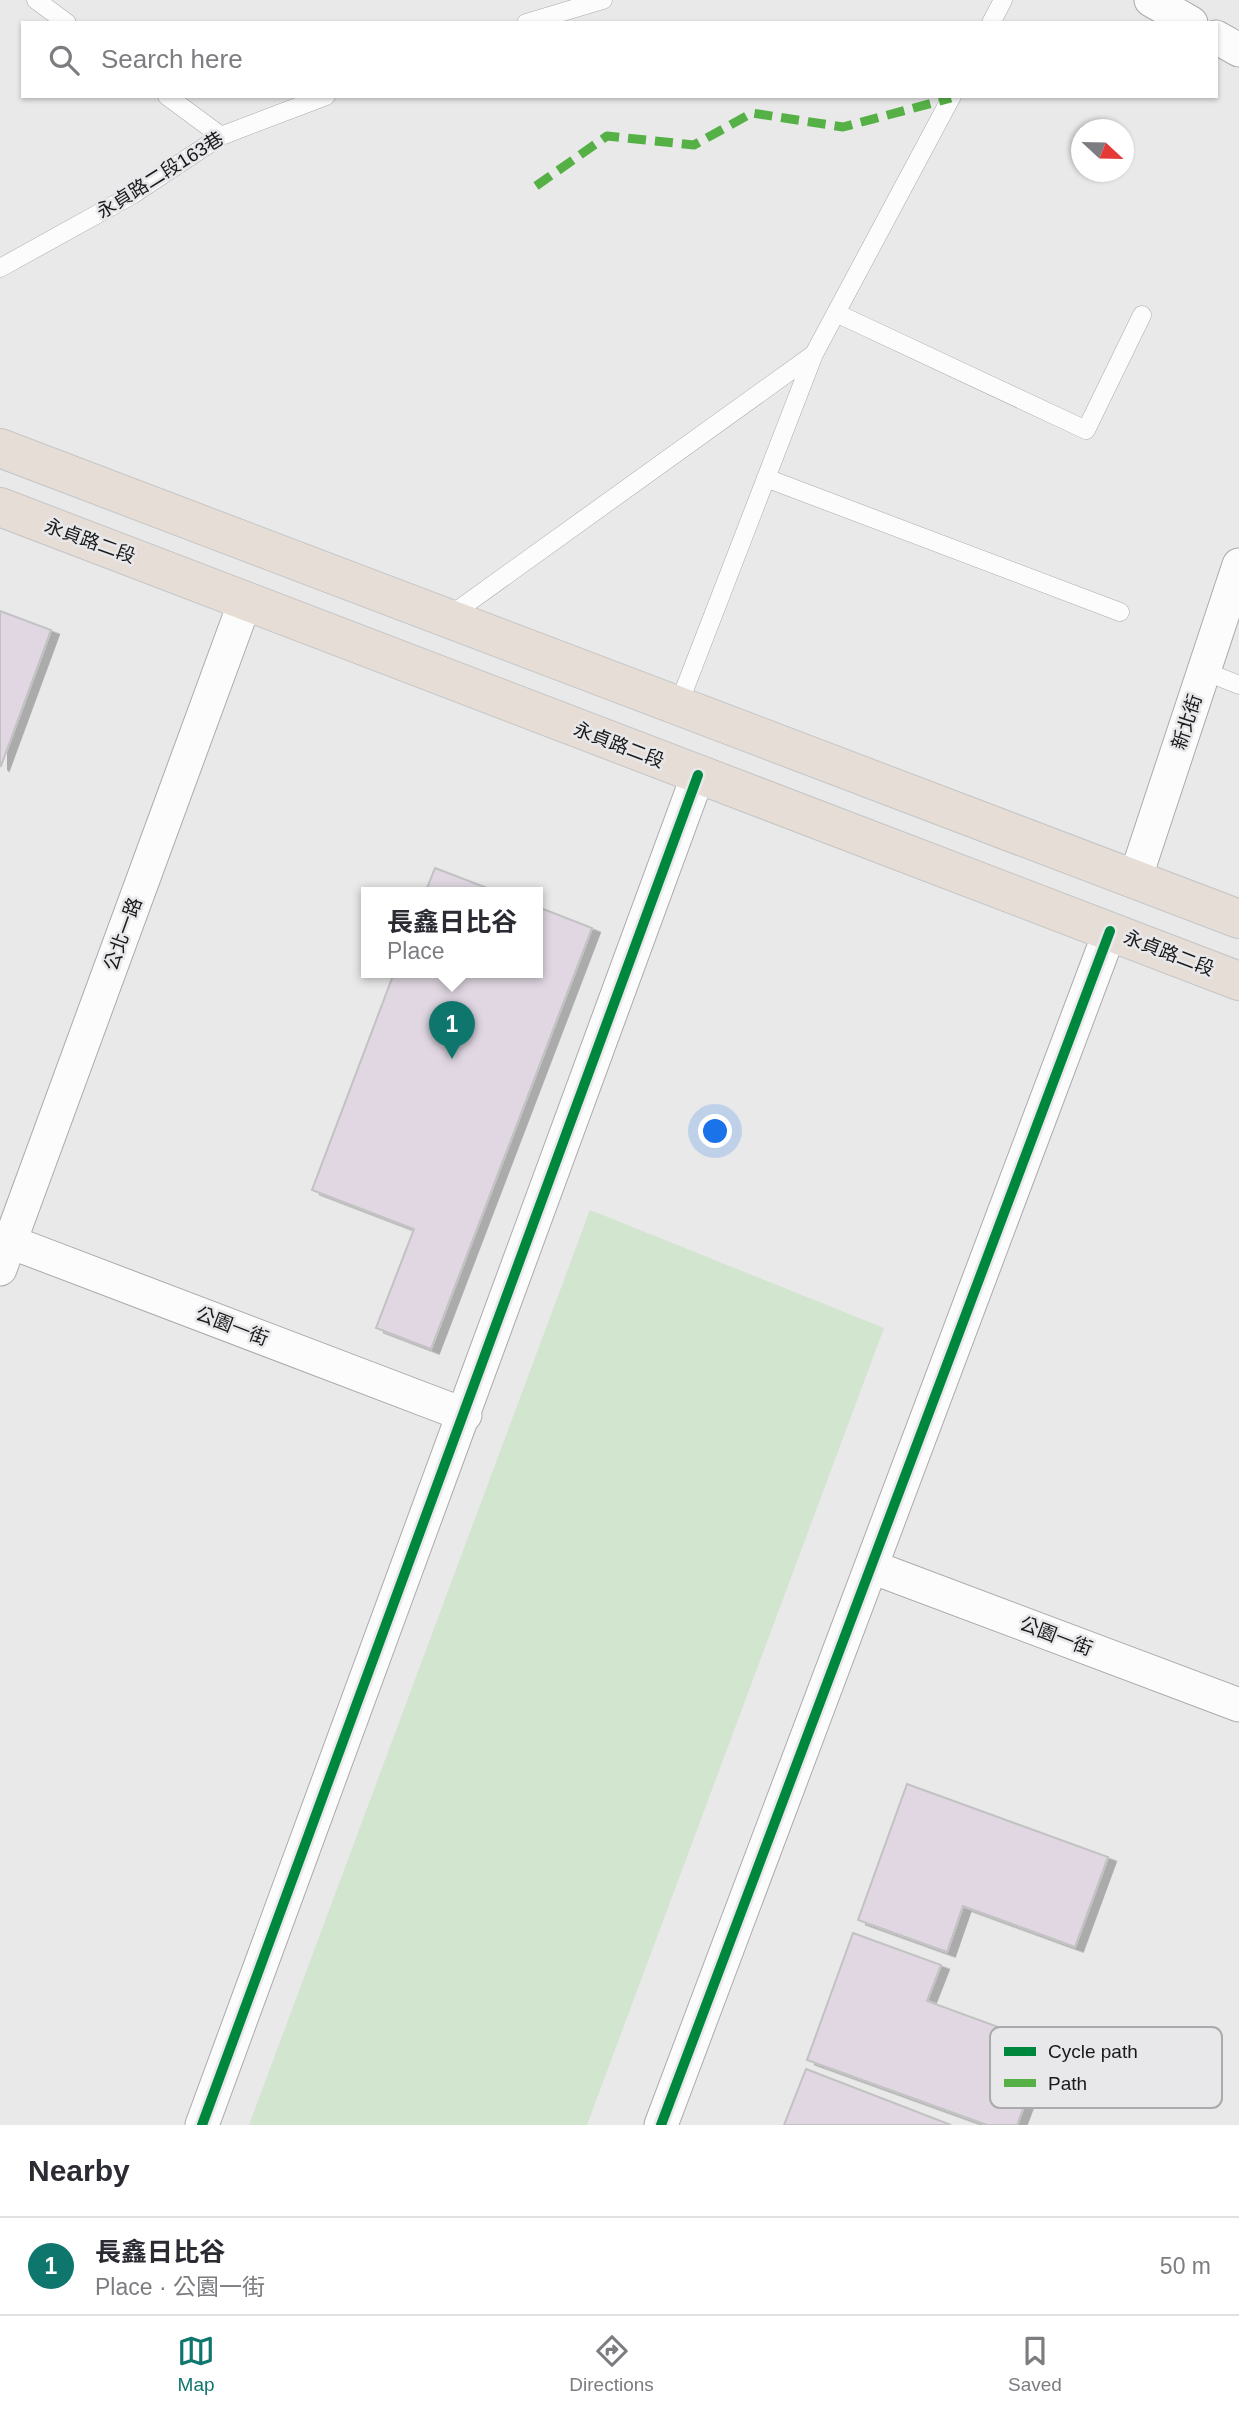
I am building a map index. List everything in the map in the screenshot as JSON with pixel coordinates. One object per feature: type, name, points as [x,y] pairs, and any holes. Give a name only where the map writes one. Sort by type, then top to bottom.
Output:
[{"type":"main road","points":[[0,449],[1239,919]]},
{"type":"main road","name":"永貞路二段","points":[[0,507],[1239,981]]},
{"type":"main road","points":[[479,692],[500,639]]},
{"type":"street","points":[[1151,0],[1188,21]]},
{"type":"street","points":[[1218,38],[1239,50]]},
{"type":"street","name":"新北街","points":[[1135,879],[1239,565]]},
{"type":"street","name":"公北一路","points":[[4,1249],[246,599]]},
{"type":"street","points":[[202,2125],[698,775]]},
{"type":"street","points":[[661,2125],[1111,931]]},
{"type":"street","name":"公園一街","points":[[4,1249],[465,1415]]},
{"type":"street","name":"公園一街","points":[[872,1567],[1239,1705]]},
{"type":"lane","points":[[36,0],[64,21]]},
{"type":"lane","points":[[533,21],[603,0]]},
{"type":"lane","points":[[991,21],[1003,0]]},
{"type":"lane","points":[[170,98],[221,136]]},
{"type":"lane","name":"永貞路二段163巷","points":[[0,268],[132,195],[221,136],[321,98]]},
{"type":"lane","points":[[678,706],[814,355],[951,98]]},
{"type":"lane","points":[[836,313],[1086,430],[1142,315]]},
{"type":"lane","points":[[446,619],[814,355]]},
{"type":"lane","points":[[765,478],[1120,612]]},
{"type":"lane","points":[[1204,671],[1239,685]]},
{"type":"green space","points":[[590,1210],[884,1328],[587,2125],[249,2125]]},
{"type":"building","points":[[0,611],[51,630],[1,766],[0,765]]},
{"type":"building","points":[[435,868],[484,887],[427,887]]},
{"type":"building","points":[[543,909],[592,928],[431,1349],[376,1328],[414,1229],[312,1190],[392,978],[543,978]]},
{"type":"building","points":[[907,1784],[1108,1857],[1075,1947],[963,1906],[947,1952],[858,1920]]},
{"type":"building","points":[[853,1933],[941,1965],[927,2001],[998,2027],[990,2027],[990,2108],[1023,2108],[1017,2125],[987,2125],[807,2060]]},
{"type":"building","points":[[806,2069],[951,2125],[784,2125]]},
{"type":"marked path","points":[[536,186],[607,136],[694,145],[752,113],[843,127],[951,98]]},
{"type":"cycle path","points":[[202,2125],[698,775]]},
{"type":"cycle path","points":[[661,2125],[1110,931]]},
{"type":"place","name":"長鑫日比谷","points":[[452,1059]]}]
